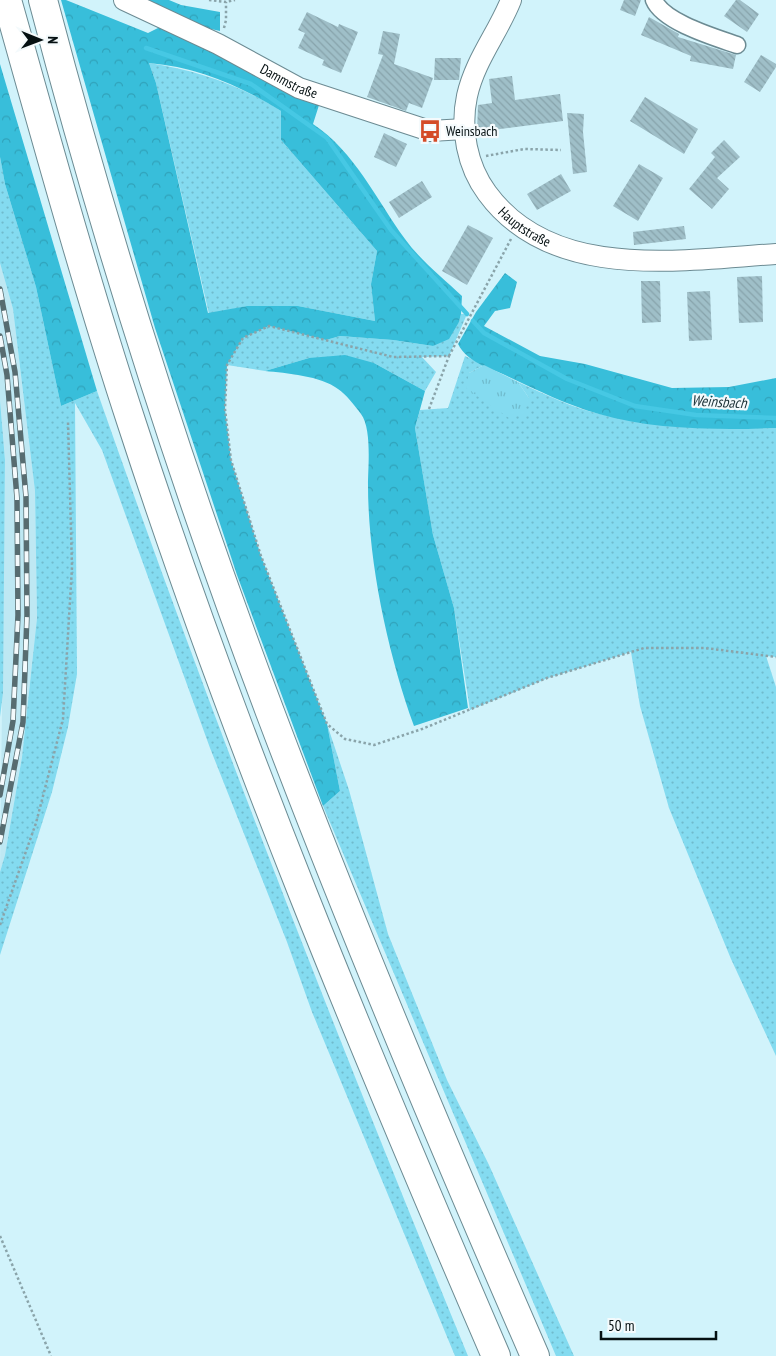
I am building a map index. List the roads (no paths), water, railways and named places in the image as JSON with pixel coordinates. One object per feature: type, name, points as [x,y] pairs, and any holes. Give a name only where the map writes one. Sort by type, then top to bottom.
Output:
[{"type":"highway","points":[[7,0],[91,293],[132,425],[226,695],[336,974],[496,1356]]},
{"type":"highway","points":[[45,8],[103,212],[165,412],[266,702],[368,959],[535,1356]]},
{"type":"street","name":"Dammstraße","points":[[124,0],[218,44],[300,88],[430,131],[465,130]]},
{"type":"street","name":"Hauptstraße","points":[[511,0],[479,61],[467,96],[465,130],[470,160],[481,185],[498,208],[519,226],[543,241],[573,252],[622,259],[662,261],[776,254]]},
{"type":"street","points":[[654,0],[662,13],[706,34],[737,45]]},
{"type":"waterway","name":"Weinsbach","points":[[146,48],[251,84],[327,138],[391,230],[467,314]]},
{"type":"waterway","name":"Weinsbach","points":[[473,321],[484,333],[567,379],[635,406],[696,415],[776,418]]},
{"type":"railway","points":[[0,289],[15,372],[26,497],[27,615],[23,722],[0,842]]},
{"type":"railway","points":[[0,336],[7,375],[17,498],[18,615],[13,721],[0,795]]},
{"type":"place","name":"Weinsbach","points":[[430,131]]}]
